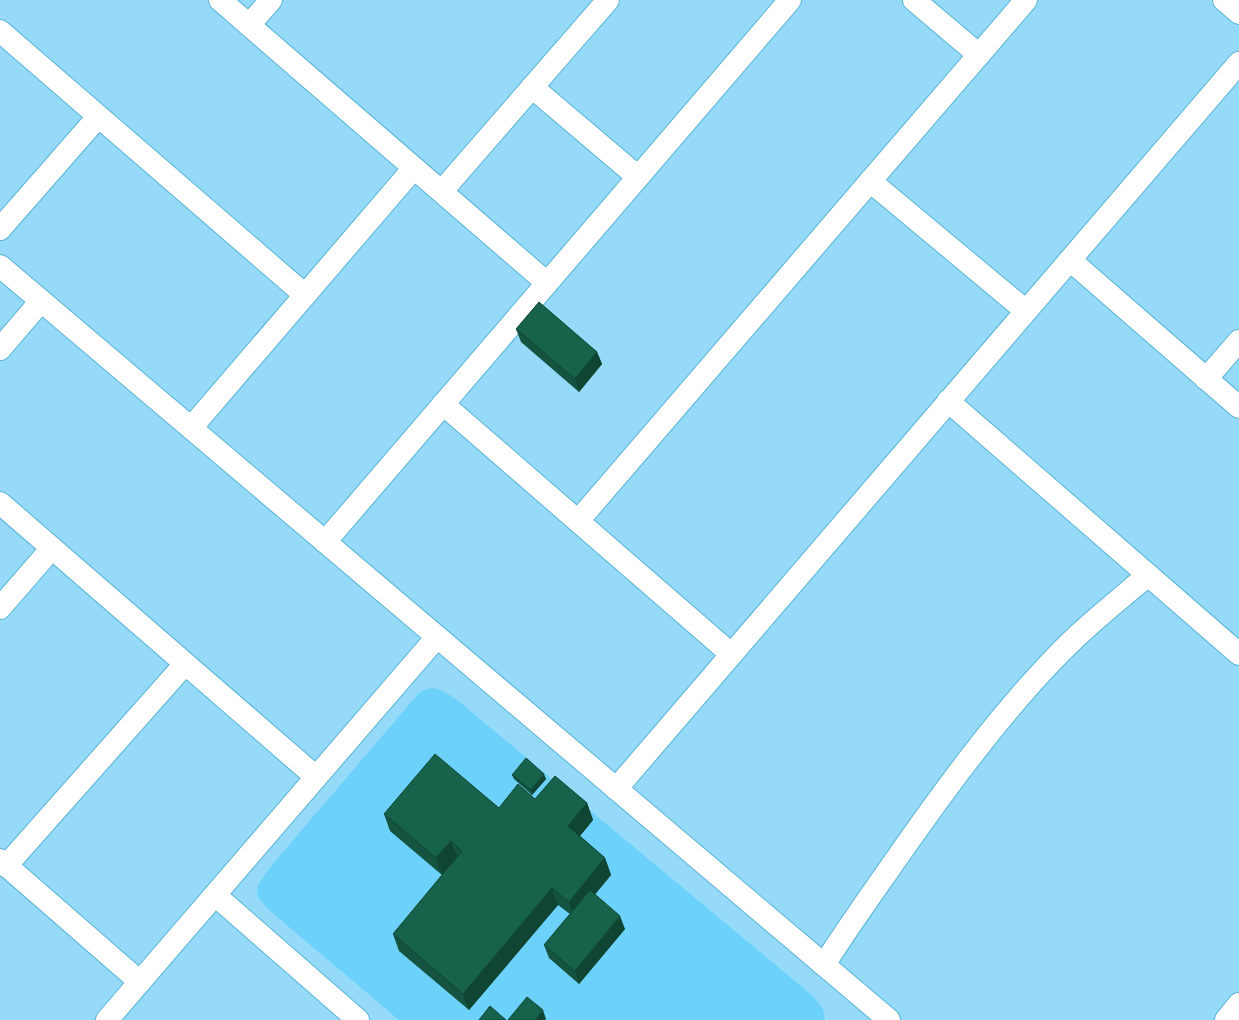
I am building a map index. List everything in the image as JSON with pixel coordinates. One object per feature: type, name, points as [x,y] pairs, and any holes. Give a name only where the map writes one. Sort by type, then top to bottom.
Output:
[{"type":"street","points":[[220,0],[547,283]]},
{"type":"street","points":[[249,25],[271,0]]},
{"type":"street","points":[[442,191],[608,0]]},
{"type":"street","points":[[325,542],[790,0]]},
{"type":"street","points":[[914,0],[979,54]]},
{"type":"street","points":[[578,521],[1026,0]]},
{"type":"street","points":[[1224,0],[1239,13]]},
{"type":"street","points":[[0,31],[305,295]]},
{"type":"street","points":[[616,788],[1239,63]]},
{"type":"street","points":[[532,87],[638,177]]},
{"type":"street","points":[[0,229],[98,117]]},
{"type":"street","points":[[191,428],[414,168]]},
{"type":"street","points":[[870,181],[1026,312]]},
{"type":"street","points":[[1070,260],[1239,407]]},
{"type":"street","points":[[0,266],[889,1020]]},
{"type":"street","points":[[0,349],[41,301]]},
{"type":"street","points":[[1206,379],[1239,341]]},
{"type":"street","points":[[948,401],[1239,654]]},
{"type":"street","points":[[443,404],[731,654]]},
{"type":"street","points":[[0,503],[316,777]]},
{"type":"street","points":[[0,608],[52,548]]},
{"type":"street","points":[[824,965],[847,928],[934,805],[992,729],[1052,662],[1104,613],[1148,575]]},
{"type":"street","points":[[107,1020],[437,637]]},
{"type":"street","points":[[140,982],[3,863],[185,664]]},
{"type":"street","points":[[214,895],[358,1020]]},
{"type":"street","points":[[1226,1020],[1239,1004]]},
{"type":"shaded area","points":[[431,688],[438,689],[456,699],[813,996],[823,1009],[825,1020],[399,1020],[269,910],[258,897],[257,889],[259,883],[272,865],[418,694]]},
{"type":"building","points":[[539,302],[597,352],[575,379],[516,329]]},
{"type":"building","points":[[435,754],[499,808],[518,784],[535,799],[555,776],[587,803],[568,826],[605,858],[569,902],[552,888],[463,994],[393,934],[462,851],[451,841],[436,858],[384,814]]},
{"type":"building","points":[[526,758],[544,774],[531,790],[512,775]]},
{"type":"building","points":[[590,890],[620,916],[575,971],[544,945]]},
{"type":"building","points":[[527,997],[543,1010],[535,1020],[508,1020]]},
{"type":"building","points":[[490,1006],[506,1020],[479,1020]]}]
